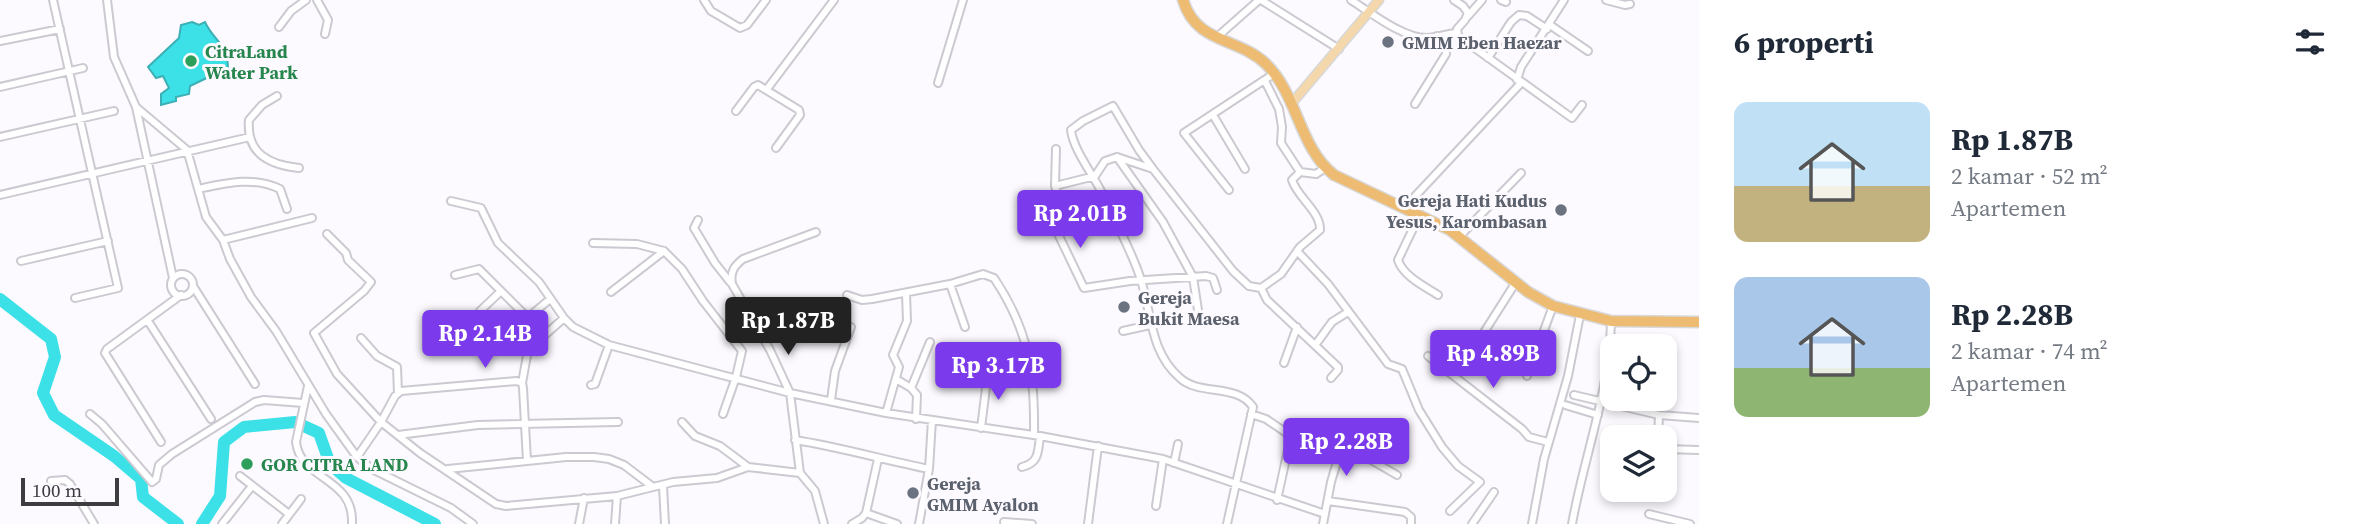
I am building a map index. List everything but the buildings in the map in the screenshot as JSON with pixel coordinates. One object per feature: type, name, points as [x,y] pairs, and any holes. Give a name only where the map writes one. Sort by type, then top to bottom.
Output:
[{"type":"highway","points":[[1183,0],[1192,22],[1202,30],[1260,59],[1275,73],[1292,103],[1312,150],[1325,168],[1342,179],[1420,214],[1460,236],[1528,292],[1553,306],[1611,321],[1699,322]]},
{"type":"main road","points":[[1292,103],[1379,0]]},
{"type":"street","points":[[53,0],[118,288],[75,298]]},
{"type":"street","points":[[107,0],[114,57],[136,107],[173,278],[172,289],[181,295]]},
{"type":"street","points":[[279,27],[291,11],[306,0]]},
{"type":"street","points":[[317,0],[328,20],[325,34]]},
{"type":"street","points":[[704,0],[711,11],[740,28],[747,25],[766,0]]},
{"type":"street","points":[[767,89],[834,0]]},
{"type":"street","points":[[938,83],[963,0]]},
{"type":"street","points":[[1217,37],[1260,0],[1339,49]]},
{"type":"street","points":[[1277,0],[1277,10]]},
{"type":"street","points":[[1351,0],[1411,34],[1426,38],[1456,33],[1482,0]]},
{"type":"street","points":[[1454,0],[1467,10],[1468,16]]},
{"type":"street","points":[[1405,207],[1519,82],[1521,67],[1564,0]]},
{"type":"street","points":[[1606,0],[1630,4]]},
{"type":"street","points":[[1488,58],[1511,22],[1519,15],[1549,27],[1588,51]]},
{"type":"street","points":[[0,41],[60,29]]},
{"type":"street","points":[[1456,33],[1519,82],[1572,118],[1582,105]]},
{"type":"street","points":[[1415,104],[1446,54],[1446,48],[1437,36]]},
{"type":"street","points":[[0,87],[83,68]]},
{"type":"street","points":[[1229,190],[1184,134],[1275,73]]},
{"type":"street","points":[[1265,81],[1279,108],[1281,143],[1300,173]]},
{"type":"street","points":[[736,111],[754,87],[760,85],[801,113],[776,148]]},
{"type":"street","points":[[277,96],[262,105],[249,120],[250,137],[260,153],[271,163],[299,168]]},
{"type":"street","points":[[1227,524],[1253,407],[1247,400],[1231,393],[1190,384],[1179,377],[1161,354],[1150,325],[1141,281],[1095,176],[1082,157],[1071,130],[1111,106],[1115,108],[1139,150],[1234,271],[1249,286],[1261,288],[1281,274],[1297,251],[1320,229],[1293,184],[1293,178],[1300,173],[1316,174],[1325,168]]},
{"type":"street","points":[[136,107],[187,150],[206,217],[223,240],[251,297],[357,457],[372,469],[451,508],[473,524]]},
{"type":"street","points":[[0,137],[114,111]]},
{"type":"street","points":[[1213,115],[1245,169]]},
{"type":"street","points":[[0,195],[250,137]]},
{"type":"street","points":[[1056,149],[1055,186],[1062,210]]},
{"type":"street","points":[[1055,186],[1095,176],[1105,161],[1117,157],[1153,169]]},
{"type":"street","points":[[1117,157],[1163,222],[1193,277],[1199,317]]},
{"type":"street","points":[[1460,236],[1521,173]]},
{"type":"street","points":[[198,189],[248,181],[264,183],[281,191],[287,209]]},
{"type":"street","points":[[451,201],[481,208],[498,243],[539,282],[564,318],[573,327],[609,345],[790,393],[886,413],[1037,435],[1163,459],[1277,500],[1325,514]]},
{"type":"street","points":[[1107,204],[1053,212],[1050,217],[1084,288],[1206,276],[1213,278],[1217,289]]},
{"type":"street","points":[[1420,214],[1398,260],[1407,274],[1438,295]]},
{"type":"street","points":[[223,240],[312,218]]},
{"type":"street","points":[[698,220],[694,228],[715,263],[732,284],[770,350],[790,393],[800,473],[815,491],[824,524]]},
{"type":"street","points":[[732,284],[732,271],[743,259],[816,232]]},
{"type":"street","points":[[327,234],[371,282],[314,333],[337,374],[381,422],[420,453],[496,504],[506,506],[617,496],[681,481],[717,478],[748,467],[800,473]]},
{"type":"street","points":[[21,261],[108,241]]},
{"type":"street","points":[[593,243],[637,244],[664,251],[682,270],[742,351],[723,414]]},
{"type":"street","points":[[611,292],[664,251]]},
{"type":"street","points":[[1297,251],[1322,277],[1388,364],[1399,367],[1404,372],[1419,410],[1447,453],[1463,471],[1480,482],[1450,511]]},
{"type":"street","points":[[455,275],[479,269],[528,318]]},
{"type":"street","points":[[173,278],[179,274],[191,279],[255,384]]},
{"type":"street","points":[[847,295],[862,300],[950,285],[988,274],[994,278],[1026,339],[1033,376],[1036,459],[1031,465],[1022,467]]},
{"type":"street","points":[[1460,349],[1487,330],[1516,282]]},
{"type":"street","points":[[950,285],[965,327]]},
{"type":"street","points":[[161,442],[105,353],[181,295],[189,293],[193,286]]},
{"type":"street","points":[[1261,288],[1267,300],[1338,367],[1331,378]]},
{"type":"street","points":[[480,310],[501,291]]},
{"type":"street","points":[[886,413],[899,367],[893,355],[908,321],[906,294]]},
{"type":"street","points":[[517,327],[550,299]]},
{"type":"street","points":[[1527,376],[1553,306]]},
{"type":"street","points":[[1316,344],[1332,322],[1348,312]]},
{"type":"street","points":[[1532,524],[1548,442],[1568,376],[1580,314]]},
{"type":"street","points":[[527,461],[522,383],[528,350],[564,318]]},
{"type":"street","points":[[148,321],[211,419]]},
{"type":"street","points":[[1610,334],[1611,321]]},
{"type":"street","points":[[1123,331],[1150,325]]},
{"type":"street","points":[[831,400],[833,377],[851,327]]},
{"type":"street","points":[[1284,363],[1297,327]]},
{"type":"street","points":[[357,457],[398,393],[397,367],[377,356],[361,338]]},
{"type":"street","points":[[911,388],[930,342]]},
{"type":"street","points":[[591,385],[595,384],[609,345]]},
{"type":"street","points":[[1428,356],[1529,437],[1548,442]]},
{"type":"street","points":[[981,428],[988,372]]},
{"type":"street","points":[[896,379],[917,395],[916,419]]},
{"type":"street","points":[[398,393],[404,390],[458,385],[517,381],[522,383]]},
{"type":"street","points":[[309,386],[303,403],[297,450],[302,460],[346,496],[353,512],[352,524]]},
{"type":"street","points":[[1574,395],[1600,403]]},
{"type":"street","points":[[90,414],[102,424],[152,482],[156,479],[159,466],[172,454],[255,402],[264,400],[303,403]]},
{"type":"street","points":[[1565,405],[1598,415]]},
{"type":"street","points":[[1572,524],[1580,481],[1600,407]]},
{"type":"street","points":[[1640,411],[1699,418]]},
{"type":"street","points":[[1251,414],[1266,419],[1292,436],[1277,500]]},
{"type":"street","points":[[1659,415],[1659,425]]},
{"type":"street","points":[[919,524],[929,469],[932,420]]},
{"type":"street","points":[[398,435],[525,422],[618,422]]},
{"type":"street","points":[[682,422],[695,436],[720,446],[748,467]]},
{"type":"street","points":[[1323,524],[1331,482],[1345,436]]},
{"type":"street","points":[[795,440],[836,446],[878,459],[929,469]]},
{"type":"street","points":[[1342,443],[1397,475]]},
{"type":"street","points":[[1174,463],[1178,444]]},
{"type":"street","points":[[1088,524],[1098,446]]},
{"type":"street","points":[[1677,449],[1699,450]]},
{"type":"street","points":[[447,469],[566,457],[610,459],[624,465],[653,488]]},
{"type":"street","points":[[852,524],[866,513],[878,459]]},
{"type":"street","points":[[1156,506],[1163,459]]},
{"type":"street","points":[[240,476],[289,514]]},
{"type":"street","points":[[51,481],[65,480],[71,484],[94,524]]},
{"type":"street","points":[[222,524],[252,486]]},
{"type":"street","points":[[663,486],[665,524]]},
{"type":"street","points":[[1472,524],[1494,492]]},
{"type":"street","points":[[615,524],[617,496]]},
{"type":"street","points":[[579,524],[584,498]]},
{"type":"street","points":[[282,524],[301,499]]},
{"type":"street","points":[[1328,501],[1405,512],[1411,517],[1411,524]]},
{"type":"street","points":[[866,513],[897,524]]},
{"type":"street","points":[[1649,514],[1690,524]]},
{"type":"street","points":[[1004,522],[1032,524]]},
{"type":"water","name":"CitraLand Water Park","points":[[192,22],[199,25],[205,22],[225,52],[228,67],[222,74],[213,72],[213,75],[190,86],[189,94],[161,105],[161,94],[169,88],[163,76],[156,78],[148,67],[179,38],[181,25]]},
{"type":"waterway","points":[[0,299],[51,339],[55,357],[43,393],[54,415],[114,456],[141,479],[143,497],[178,524]]},
{"type":"waterway","points":[[202,524],[220,496],[224,442],[244,427],[295,422],[319,433],[330,464],[346,478],[435,524]]},
{"type":"place","name":"GMIM Eben Haezar","points":[[1388,42]]},
{"type":"place","name":"CitraLand Water Park","points":[[191,61]]},
{"type":"place","name":"Gereja Hati Kudus Yesus, Karombasan","points":[[1561,210]]},
{"type":"place","name":"Gereja Bukit Maesa","points":[[1124,307]]},
{"type":"place","name":"GOR CITRA LAND","points":[[247,464]]},
{"type":"place","name":"Gereja GMIM Ayalon","points":[[913,493]]}]
